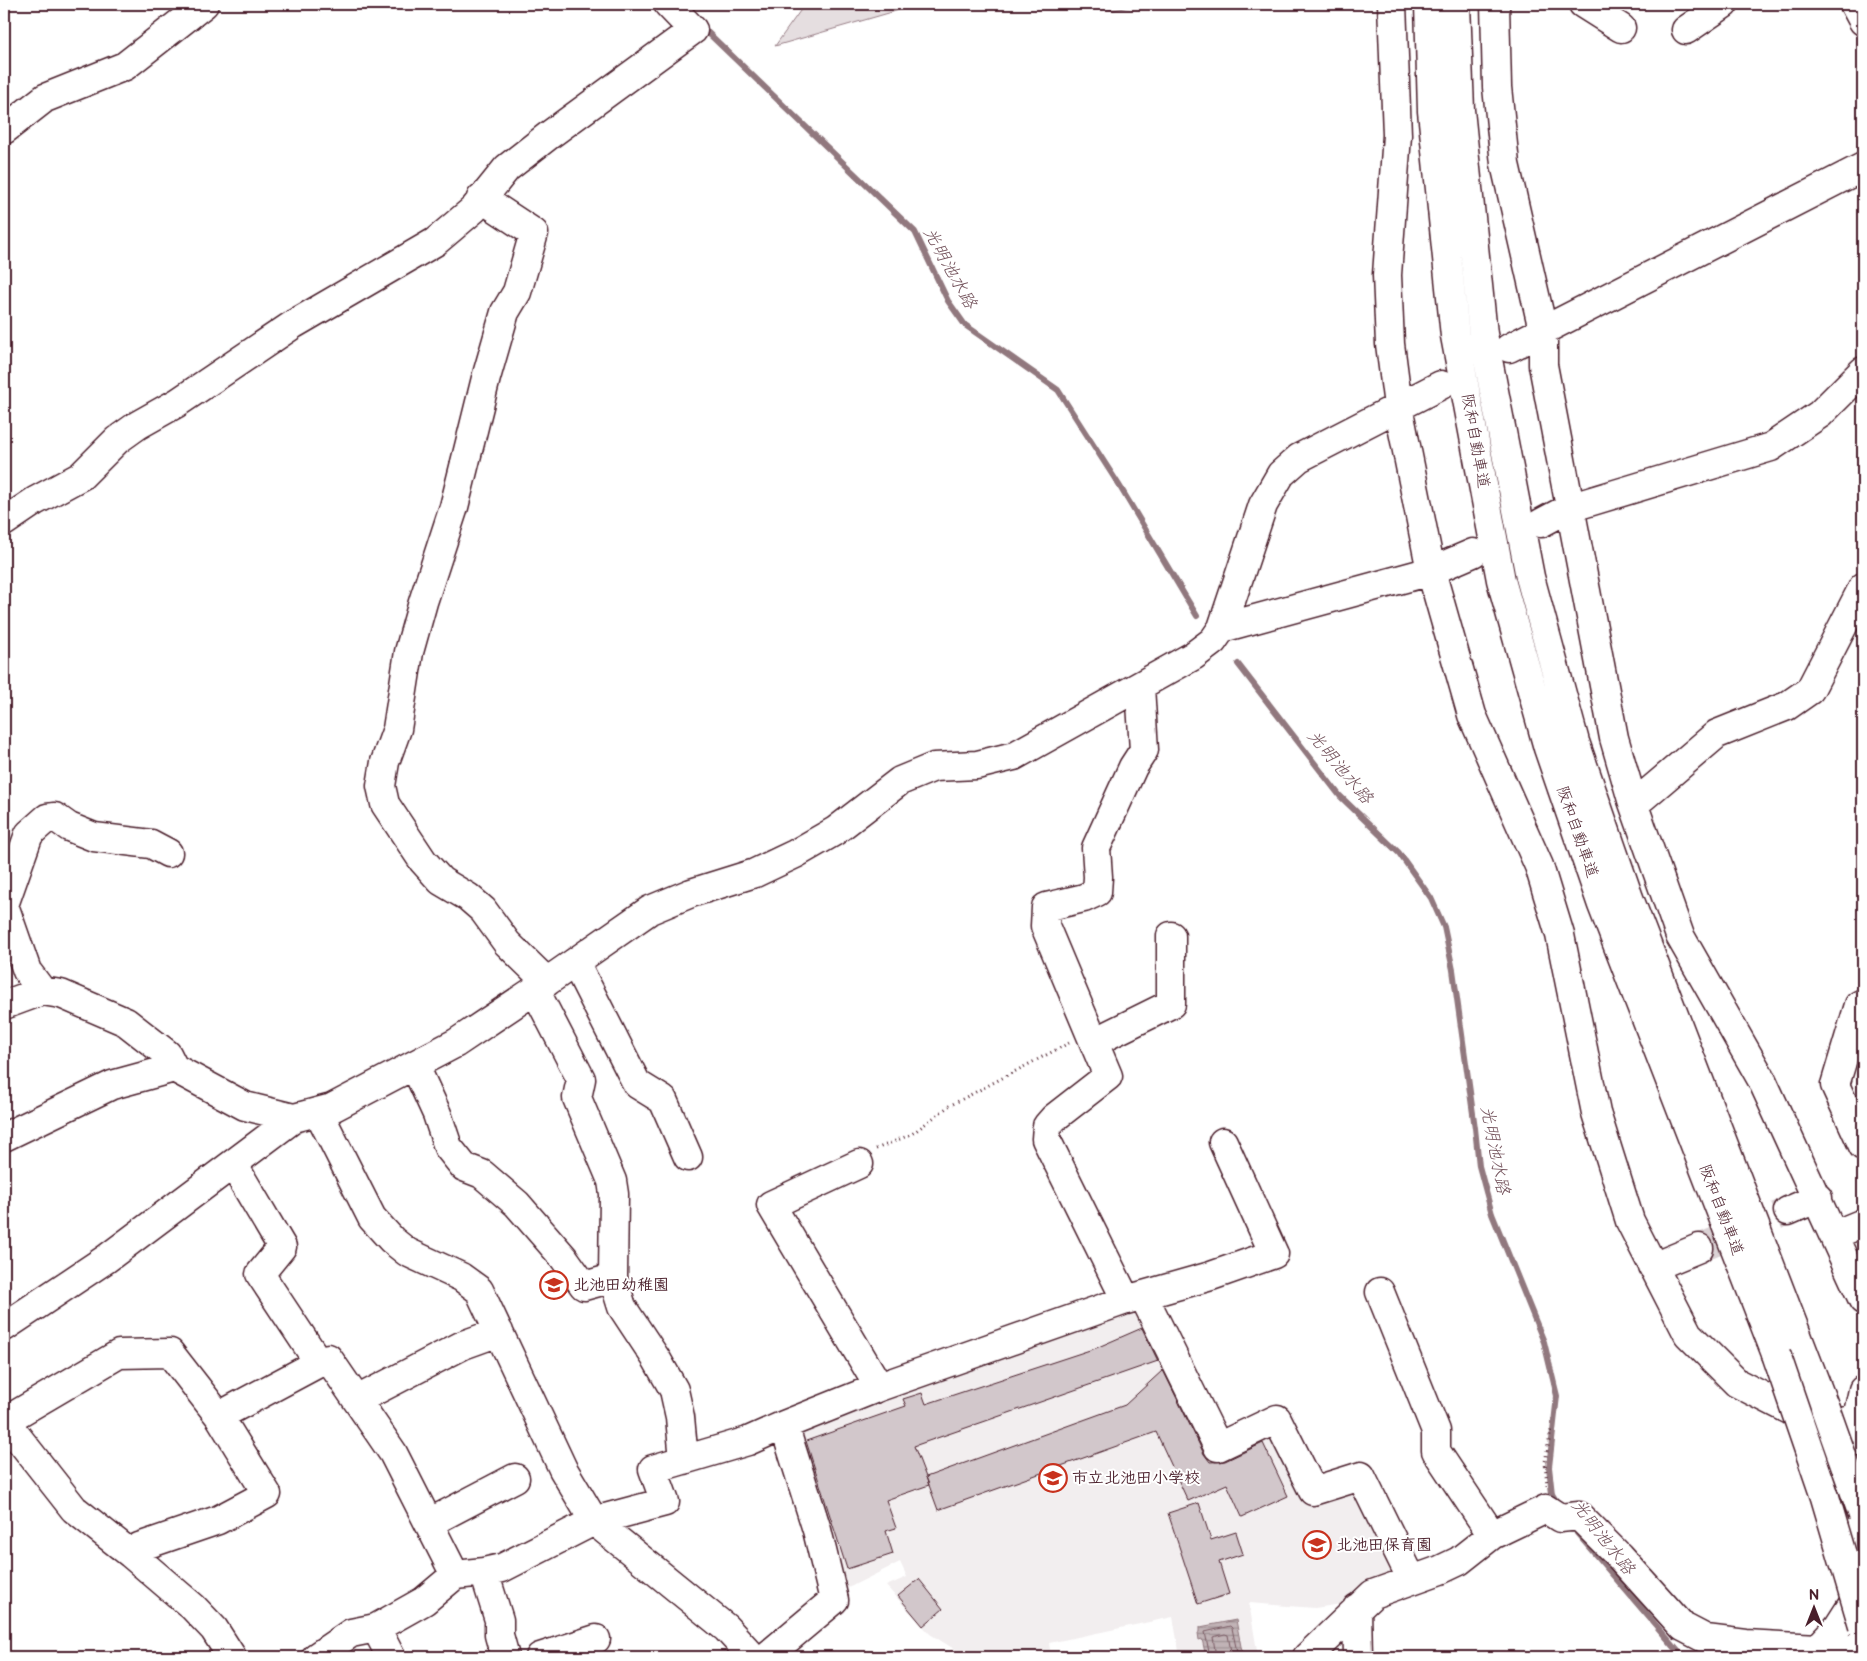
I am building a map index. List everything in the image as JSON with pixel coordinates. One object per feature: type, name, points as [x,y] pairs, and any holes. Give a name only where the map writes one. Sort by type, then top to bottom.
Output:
[{"type":"main road","points":[[4,130],[45,98],[125,66],[204,4]]},
{"type":"main road","points":[[4,522],[36,501],[81,476],[117,440],[138,425],[177,404],[294,324],[435,242],[467,215],[507,168],[692,30],[668,4]]},
{"type":"main road","points":[[1392,4],[1396,135],[1387,274],[1390,344],[1398,406],[1431,571],[1472,715],[1542,875],[1560,935],[1596,1113],[1630,1221],[1688,1334],[1737,1384],[1819,1425],[1860,1430],[1863,1390]]},
{"type":"main road","name":"阪和自動車道","points":[[1429,4],[1432,111],[1455,336],[1501,580],[1548,748],[1602,905],[1776,1354],[1825,1497],[1863,1626]]},
{"type":"main road","name":"阪和自動車道","points":[[1456,4],[1460,110],[1482,334],[1530,577],[1575,742],[1630,898],[1825,1408],[1863,1515]]},
{"type":"main road","points":[[1494,4],[1497,87],[1505,164],[1543,330],[1543,365],[1614,738],[1632,800],[1680,936],[1762,1080],[1818,1198],[1863,1300]]},
{"type":"main road","points":[[1583,4],[1621,28]]},
{"type":"main road","points":[[1686,30],[1724,4]]},
{"type":"main road","points":[[1854,4],[1863,21]]},
{"type":"main road","points":[[1509,348],[1863,167]]},
{"type":"main road","points":[[481,198],[534,233],[517,292],[506,312],[486,378],[454,507],[408,652],[397,729],[385,762],[381,786],[385,804],[423,861],[441,881],[468,897],[482,910],[541,986],[581,1080],[577,1098],[612,1181],[614,1194],[612,1278],[622,1307],[657,1360],[674,1390],[680,1417],[684,1460]]},
{"type":"main road","points":[[1541,523],[1569,508],[1771,447],[1820,414],[1863,371]]},
{"type":"main road","points":[[4,1327],[106,1259],[233,1164],[307,1116],[332,1108],[456,1043],[650,910],[691,893],[754,873],[803,850],[835,832],[900,781],[934,766],[977,765],[1014,756],[1193,656],[1213,641],[1222,628],[1263,505],[1281,474],[1299,458],[1441,385]]},
{"type":"main road","points":[[1222,628],[1431,571],[1473,553]]},
{"type":"main road","points":[[1632,800],[1643,797],[1717,734],[1787,706],[1810,690],[1863,587]]},
{"type":"main road","points":[[1140,687],[1144,750],[1133,766],[1096,848],[1097,892],[1084,898],[1046,907],[1044,926],[1108,1076],[1054,1118],[1047,1126],[1046,1140],[1218,1447],[1277,1419],[1313,1491],[1361,1476],[1412,1580]]},
{"type":"main road","points":[[42,991],[27,971],[4,905],[7,884],[29,834],[47,818],[55,817],[69,827],[94,837],[151,844],[168,853]]},
{"type":"main road","points":[[1092,1037],[1171,1004],[1171,936]]},
{"type":"main road","points":[[574,962],[637,1084],[663,1100],[688,1157]]},
{"type":"main road","points":[[4,1005],[42,991],[61,994],[126,1022],[167,1054],[174,1068],[245,1106],[307,1116],[372,1218],[392,1240],[407,1252],[461,1277],[479,1290],[563,1468],[594,1521],[726,1628],[753,1657]]},
{"type":"main road","points":[[1863,1003],[1859,1005],[1835,1085],[1863,1146]]},
{"type":"main road","points":[[415,1066],[437,1114],[448,1147],[464,1166],[482,1174],[517,1204],[564,1258],[584,1286],[612,1278]]},
{"type":"main road","points":[[4,1137],[112,1085],[174,1068]]},
{"type":"main road","points":[[316,1657],[351,1633],[376,1628],[424,1601],[455,1575],[502,1568],[594,1521],[666,1502],[653,1469],[748,1441],[879,1387],[1135,1298],[1210,1276],[1274,1254],[1223,1142]]},
{"type":"main road","points":[[233,1164],[282,1247],[260,1274],[320,1363]]},
{"type":"main road","points":[[859,1164],[772,1205],[879,1387]]},
{"type":"main road","points":[[1788,1211],[1818,1198]]},
{"type":"main road","points":[[1834,1235],[1863,1223]]},
{"type":"main road","points":[[1653,1267],[1699,1248]]},
{"type":"main road","points":[[1380,1292],[1436,1431],[1436,1451],[1492,1534]]},
{"type":"main road","points":[[357,1400],[463,1345],[499,1332]]},
{"type":"main road","points":[[131,1554],[139,1547],[218,1520],[267,1494],[219,1416],[170,1353],[119,1354],[4,1420],[74,1509],[193,1607],[214,1630],[232,1657]]},
{"type":"main road","points":[[219,1416],[328,1358],[393,1453],[455,1575]]},
{"type":"main road","points":[[766,1657],[834,1600],[817,1530],[784,1425]]},
{"type":"main road","points":[[429,1523],[515,1478]]},
{"type":"main road","points":[[1307,1657],[1373,1594],[1459,1560],[1492,1534],[1562,1514],[1619,1556],[1683,1628],[1706,1639],[1746,1644],[1818,1648],[1838,1626],[1863,1588]]},
{"type":"main road","points":[[484,1572],[499,1620],[499,1635],[505,1657]]},
{"type":"main road","points":[[1358,1608],[1358,1657]]},
{"type":"main road","points":[[376,1628],[391,1657]]},
{"type":"main road","points":[[540,1657],[596,1639]]},
{"type":"main road","points":[[1844,1657],[1850,1651],[1863,1645]]},
{"type":"path","points":[[859,1164],[874,1150],[912,1134],[949,1106],[1092,1037]]},
{"type":"path","points":[[1551,1430],[1545,1462],[1548,1498],[1562,1514]]},
{"type":"shaded area","points":[[805,4],[942,4],[899,10],[775,46]]},
{"type":"shaded area","points":[[1080,4],[1143,4],[1114,10]]},
{"type":"shaded area","name":"市立北池田小学校","points":[[1130,1305],[1145,1310],[1216,1454],[1271,1428],[1310,1502],[1351,1484],[1402,1574],[1348,1603],[1315,1608],[1249,1603],[1258,1657],[1180,1657],[1173,1617],[1049,1643],[1051,1657],[967,1657],[930,1634],[886,1586],[907,1577],[900,1562],[842,1591],[792,1425]]},
{"type":"water","points":[[1236,1620],[1243,1657],[1206,1657],[1202,1639],[1199,1640],[1198,1633],[1200,1632],[1200,1627]]},
{"type":"building","points":[[1142,1328],[1158,1361],[914,1446],[929,1485],[886,1500],[896,1528],[886,1531],[893,1554],[847,1569],[806,1441],[906,1406],[903,1399],[922,1393],[926,1404],[1096,1348]]},
{"type":"building","points":[[1163,1370],[1204,1454],[1210,1462],[1225,1461],[1263,1443],[1288,1496],[1242,1517],[1227,1484],[1188,1501],[1156,1432],[938,1510],[926,1477],[1125,1405]]},
{"type":"building","points":[[1199,1503],[1211,1540],[1236,1532],[1243,1554],[1219,1562],[1229,1594],[1198,1604],[1168,1513]]},
{"type":"building","points":[[919,1579],[943,1609],[923,1626],[898,1596]]},
{"type":"waterway","name":"光明池水路","points":[[701,26],[915,232],[948,301],[965,325],[1058,390],[1119,485],[1197,616]]},
{"type":"waterway","name":"光明池水路","points":[[1238,664],[1340,796],[1399,853],[1431,898],[1444,927],[1453,970],[1479,1166],[1492,1214],[1544,1342],[1557,1396],[1549,1467],[1552,1494],[1558,1504]]},
{"type":"waterway","name":"光明池水路","points":[[1577,1533],[1683,1657]]},
{"type":"tunnel","points":[[1699,1248],[1788,1211]]},
{"type":"place","name":"北池田幼稚園","points":[[554,1285]]},
{"type":"place","name":"市立北池田小学校","points":[[1053,1478]]},
{"type":"place","name":"北池田保育園","points":[[1317,1545]]}]
